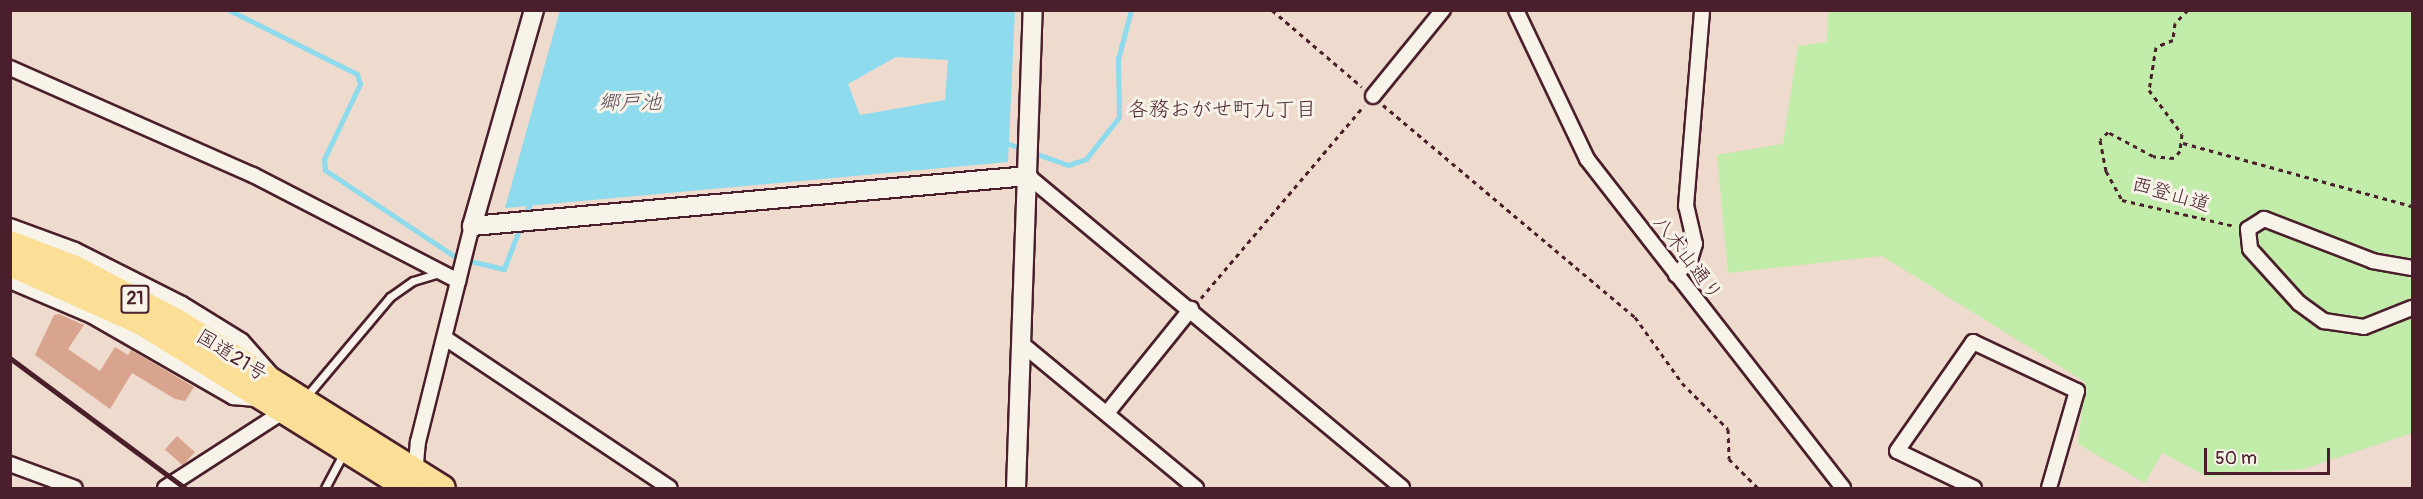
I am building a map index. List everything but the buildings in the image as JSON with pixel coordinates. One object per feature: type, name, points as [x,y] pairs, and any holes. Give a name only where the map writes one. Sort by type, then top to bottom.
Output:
[{"type":"highway","name":"国道21号","points":[[10,243],[73,267],[175,320],[274,397],[346,449],[413,482],[443,489]]},
{"type":"highway","name":"国道21号","points":[[10,264],[141,323],[244,374]]},
{"type":"highway","name":"国道21号","points":[[274,397],[305,398],[413,482]]},
{"type":"street","points":[[413,482],[460,267],[534,10]]},
{"type":"street","points":[[1016,489],[1034,10]]},
{"type":"street","points":[[1373,96],[1443,10]]},
{"type":"street","name":"八木山通り","points":[[1516,10],[1576,142],[1676,275],[1843,489]]},
{"type":"street","points":[[1676,275],[1690,260],[1695,244],[1686,206],[1702,10]]},
{"type":"street","points":[[10,68],[253,175],[458,281]]},
{"type":"street","points":[[469,235],[508,223],[1028,159],[1191,309],[1402,489]]},
{"type":"street","points":[[2412,268],[2373,261],[2264,219],[2248,229],[2250,249],[2299,303],[2324,321],[2364,327],[2412,308]]},
{"type":"street","points":[[10,226],[75,250],[182,304],[242,341],[270,368],[274,397]]},
{"type":"street","points":[[10,282],[92,316],[233,397],[274,397]]},
{"type":"street","points":[[1107,413],[1191,309]]},
{"type":"street","points":[[445,338],[670,489]]},
{"type":"street","points":[[1974,489],[1897,451],[1973,342],[2077,391],[2049,489]]},
{"type":"street","points":[[1022,344],[1196,489]]},
{"type":"street","points":[[165,489],[274,397]]},
{"type":"street","points":[[10,464],[75,489]]},
{"type":"lane","points":[[305,398],[390,297],[413,281],[439,273]]},
{"type":"lane","points":[[325,489],[346,449]]},
{"type":"path","points":[[1272,10],[1635,317],[1682,383],[1728,429],[1730,459],[1758,489]]},
{"type":"path","points":[[2188,10],[2175,23],[2173,40],[2156,47],[2149,90],[2183,143],[2412,206]]},
{"type":"path","points":[[1191,309],[1373,96]]},
{"type":"path","name":"西登山道","points":[[2183,143],[2174,158],[2153,156],[2108,132],[2100,140],[2106,171],[2122,200],[2248,229]]},
{"type":"green space","points":[[1828,11],[2412,11],[2412,433],[2303,469],[2208,477],[2162,453],[2145,483],[2078,444],[2085,382],[1882,256],[1728,273],[1717,155],[1783,144],[1798,46],[1827,42]]},
{"type":"water","name":"郷戸池","points":[[560,10],[1015,11],[1008,162],[505,208]],"holes":[[[896,57],[948,60],[945,100],[860,115],[848,84]]]},
{"type":"waterway","points":[[229,10],[357,74],[360,84],[324,159],[325,170],[457,258],[504,269],[520,227]]},
{"type":"waterway","points":[[1009,144],[1068,165],[1086,159],[1119,117],[1118,59],[1131,10]]},
{"type":"waterway","points":[[524,218],[529,206]]},
{"type":"railway","points":[[10,358],[185,488]]},
{"type":"district","name":"各務おがせ町九丁目","points":[[1222,110]]}]
